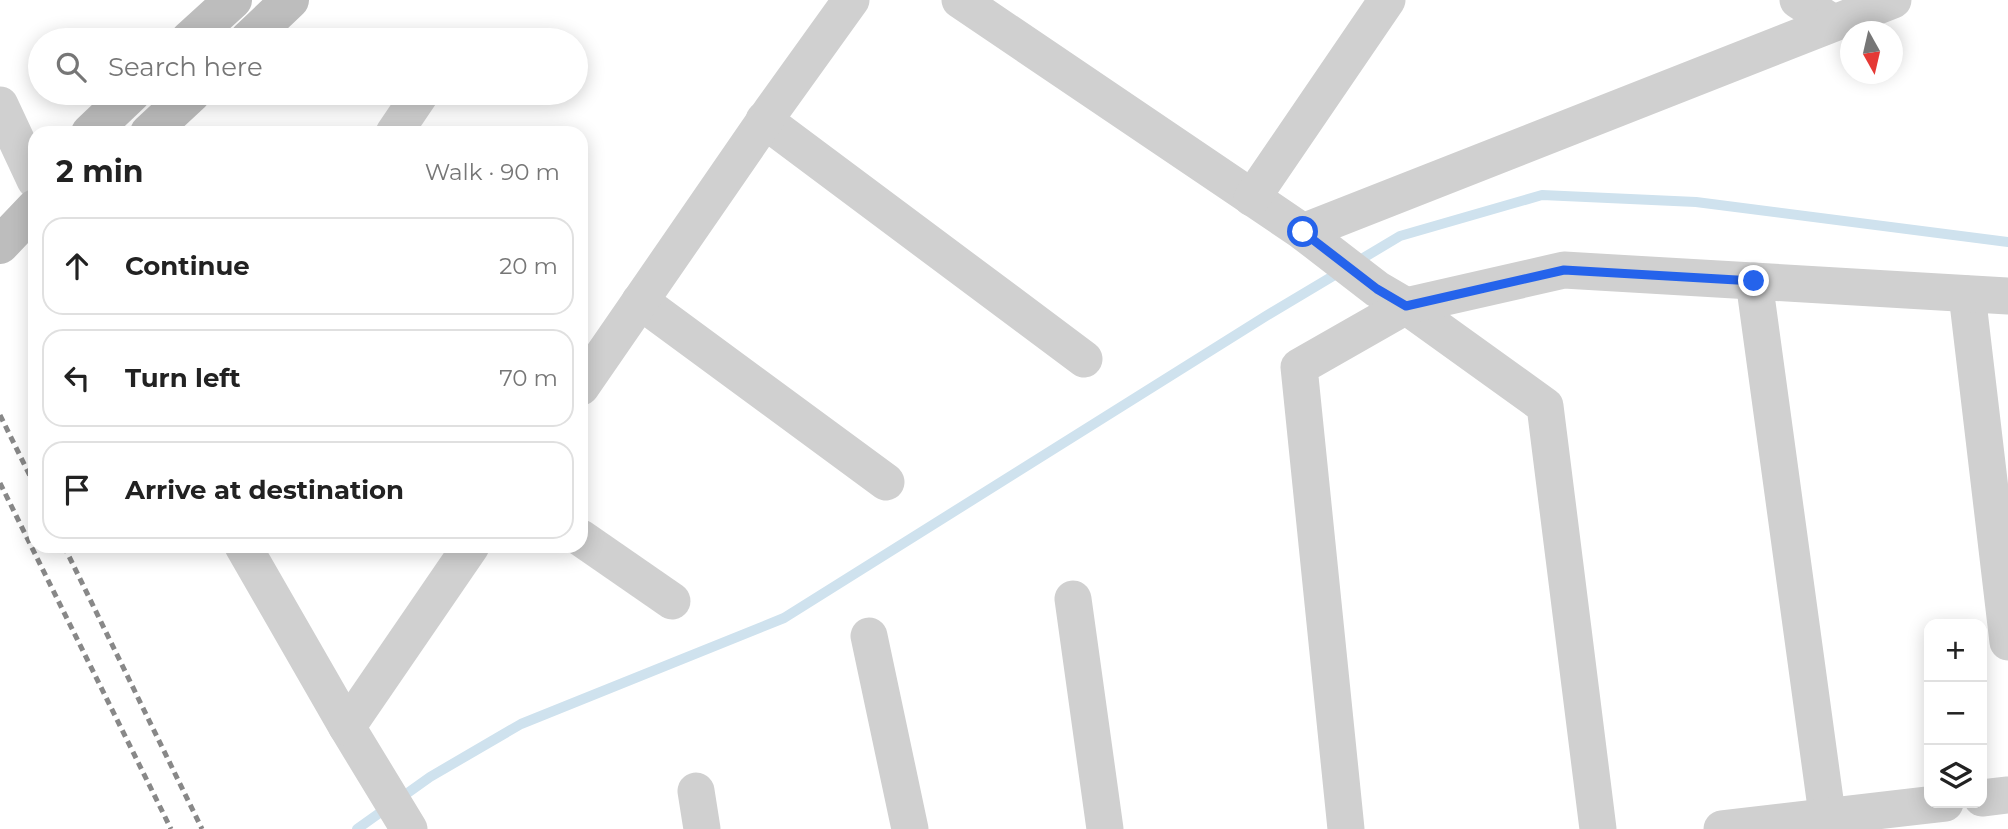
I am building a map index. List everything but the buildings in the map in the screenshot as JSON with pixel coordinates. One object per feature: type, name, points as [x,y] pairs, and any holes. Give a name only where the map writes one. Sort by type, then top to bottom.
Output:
[{"type":"street","points":[[202,28],[233,0]]},
{"type":"street","points":[[261,28],[290,0]]},
{"type":"street","points":[[588,377],[764,120],[851,0]]},
{"type":"street","points":[[960,0],[1314,240],[1545,406],[1598,829]]},
{"type":"street","points":[[1252,198],[1387,0]]},
{"type":"street","points":[[1798,0],[1833,23]]},
{"type":"street","points":[[1314,240],[1893,0]]},
{"type":"street","points":[[0,105],[28,165]]},
{"type":"street","points":[[97,126],[119,105]]},
{"type":"street","points":[[157,126],[179,105]]},
{"type":"street","points":[[399,126],[413,105]]},
{"type":"street","points":[[764,120],[1084,359]]},
{"type":"street","points":[[0,245],[28,215]]},
{"type":"street","points":[[1346,829],[1299,366],[1391,297],[1564,270],[2008,296]]},
{"type":"street","points":[[1754,281],[1828,823]]},
{"type":"street","points":[[1968,294],[2008,642]]},
{"type":"street","points":[[640,301],[886,482]]},
{"type":"street","points":[[588,543],[672,601]]},
{"type":"street","points":[[247,553],[408,828]]},
{"type":"street","points":[[346,726],[466,553]]},
{"type":"street","points":[[1073,599],[1105,829]]},
{"type":"street","points":[[869,636],[910,829]]},
{"type":"street","points":[[696,791],[702,829]]},
{"type":"street","points":[[1987,798],[2008,795]]},
{"type":"street","points":[[1722,829],[1828,823],[1924,807]]},
{"type":"waterway","points":[[357,829],[430,777],[521,724],[784,618],[1266,316],[1400,236],[1542,195],[1696,202],[2008,242]]},
{"type":"railway","points":[[0,415],[28,472]]},
{"type":"railway","points":[[0,483],[28,540]]},
{"type":"railway","points":[[35,553],[171,829]]},
{"type":"railway","points":[[67,553],[202,829]]},
{"type":"route","points":[[1303,232],[1377,289],[1406,306],[1564,270],[1754,281]]}]
